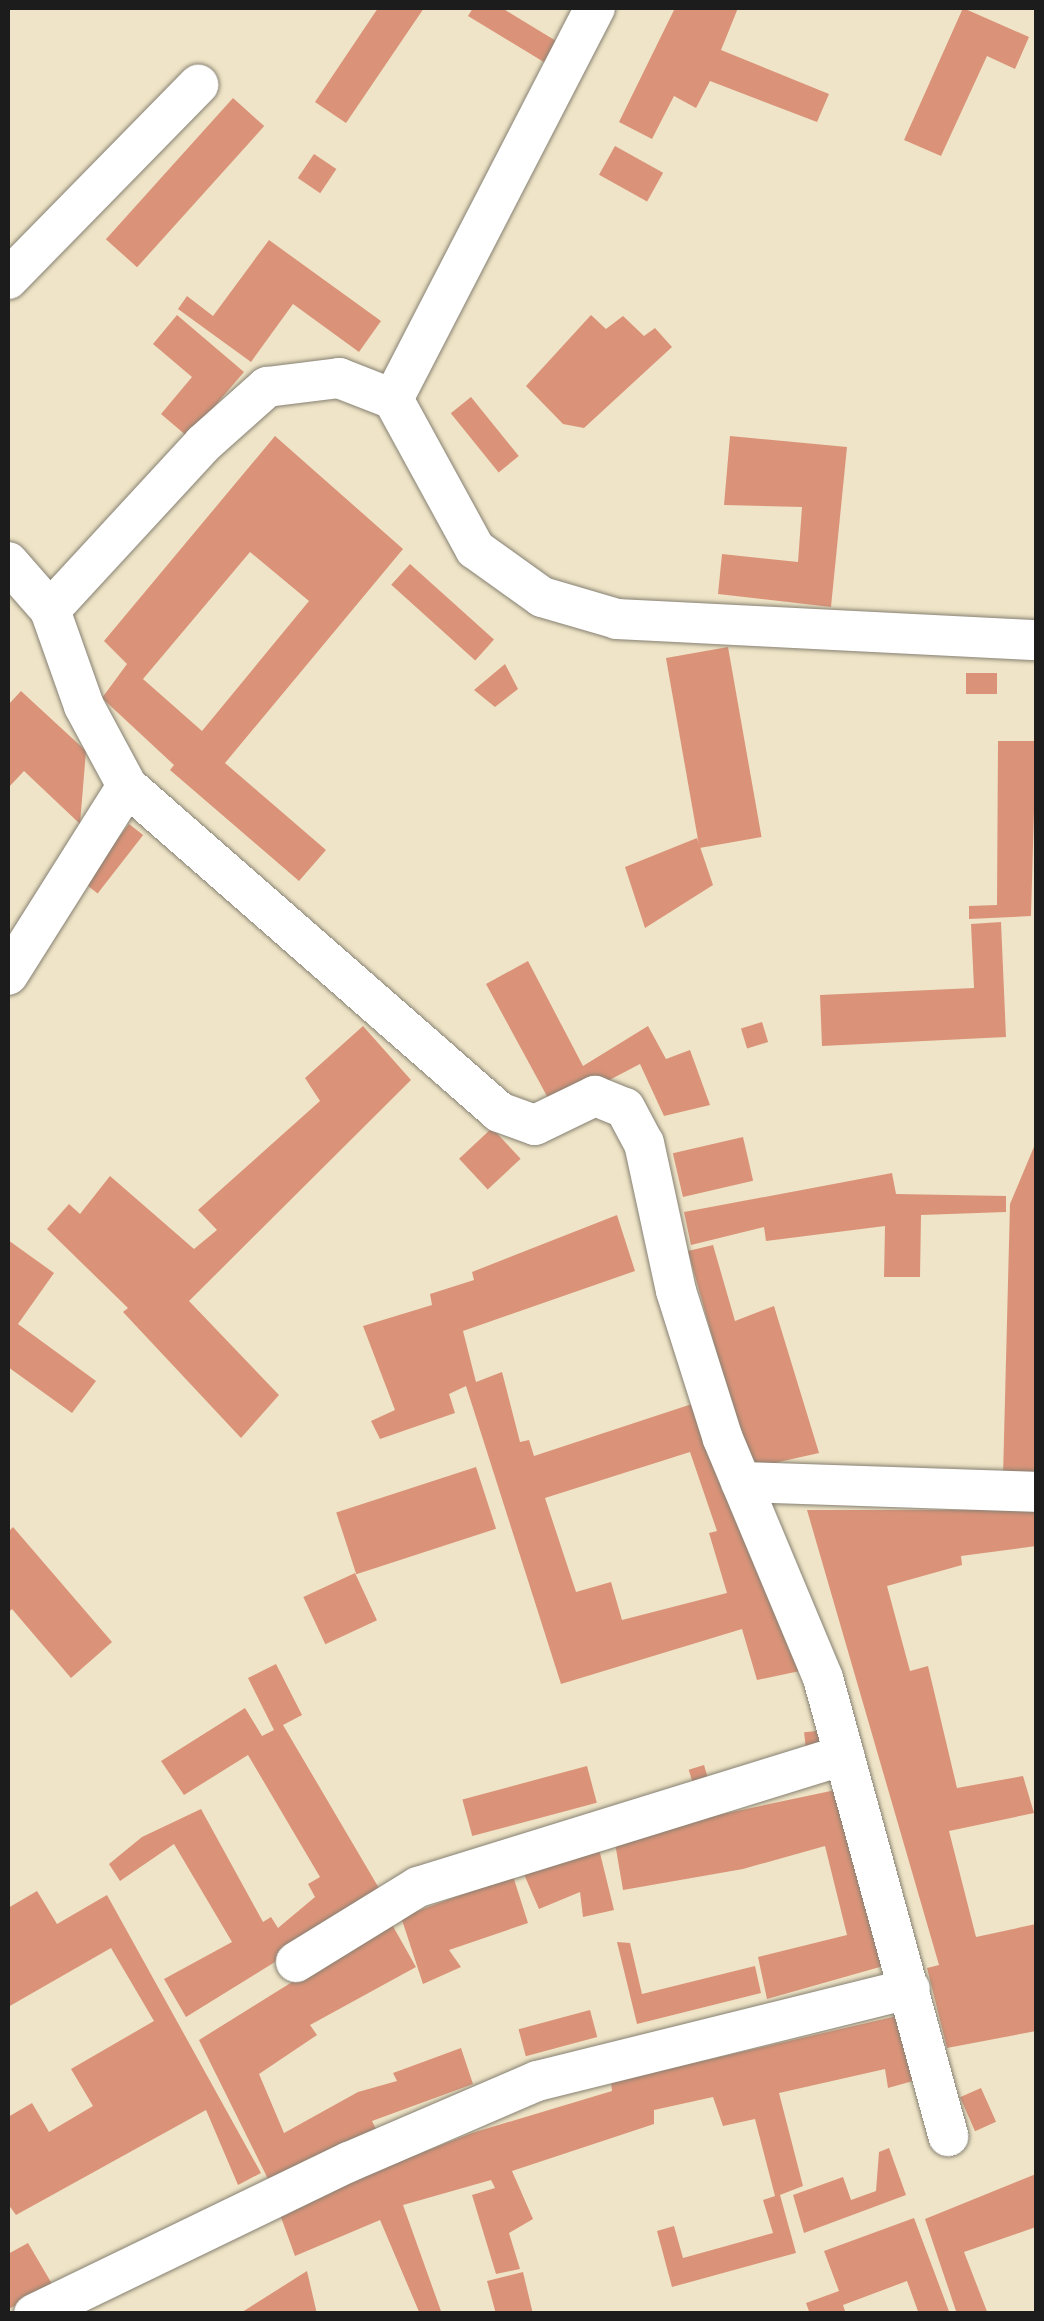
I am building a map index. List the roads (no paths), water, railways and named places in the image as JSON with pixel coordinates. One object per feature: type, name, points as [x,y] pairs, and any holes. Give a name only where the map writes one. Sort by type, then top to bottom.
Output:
[{"type":"street","points":[[393,399],[595,8]]},
{"type":"street","points":[[8,279],[198,85]]},
{"type":"street","points":[[50,610],[203,444],[267,386],[339,378],[393,399],[474,549],[542,596],[617,619],[1036,640]]},
{"type":"street","points":[[8,562],[50,610],[84,706],[128,786],[499,1112],[535,1125],[594,1096],[626,1108],[644,1143],[676,1291],[741,1482],[823,1678],[948,2136]]},
{"type":"street","points":[[8,975],[128,786]]},
{"type":"street","points":[[741,1482],[1036,1492]]},
{"type":"street","points":[[296,1962],[418,1887],[570,1835],[844,1755]]},
{"type":"street","points":[[34,2314],[348,2162],[537,2081],[910,1990]]}]
